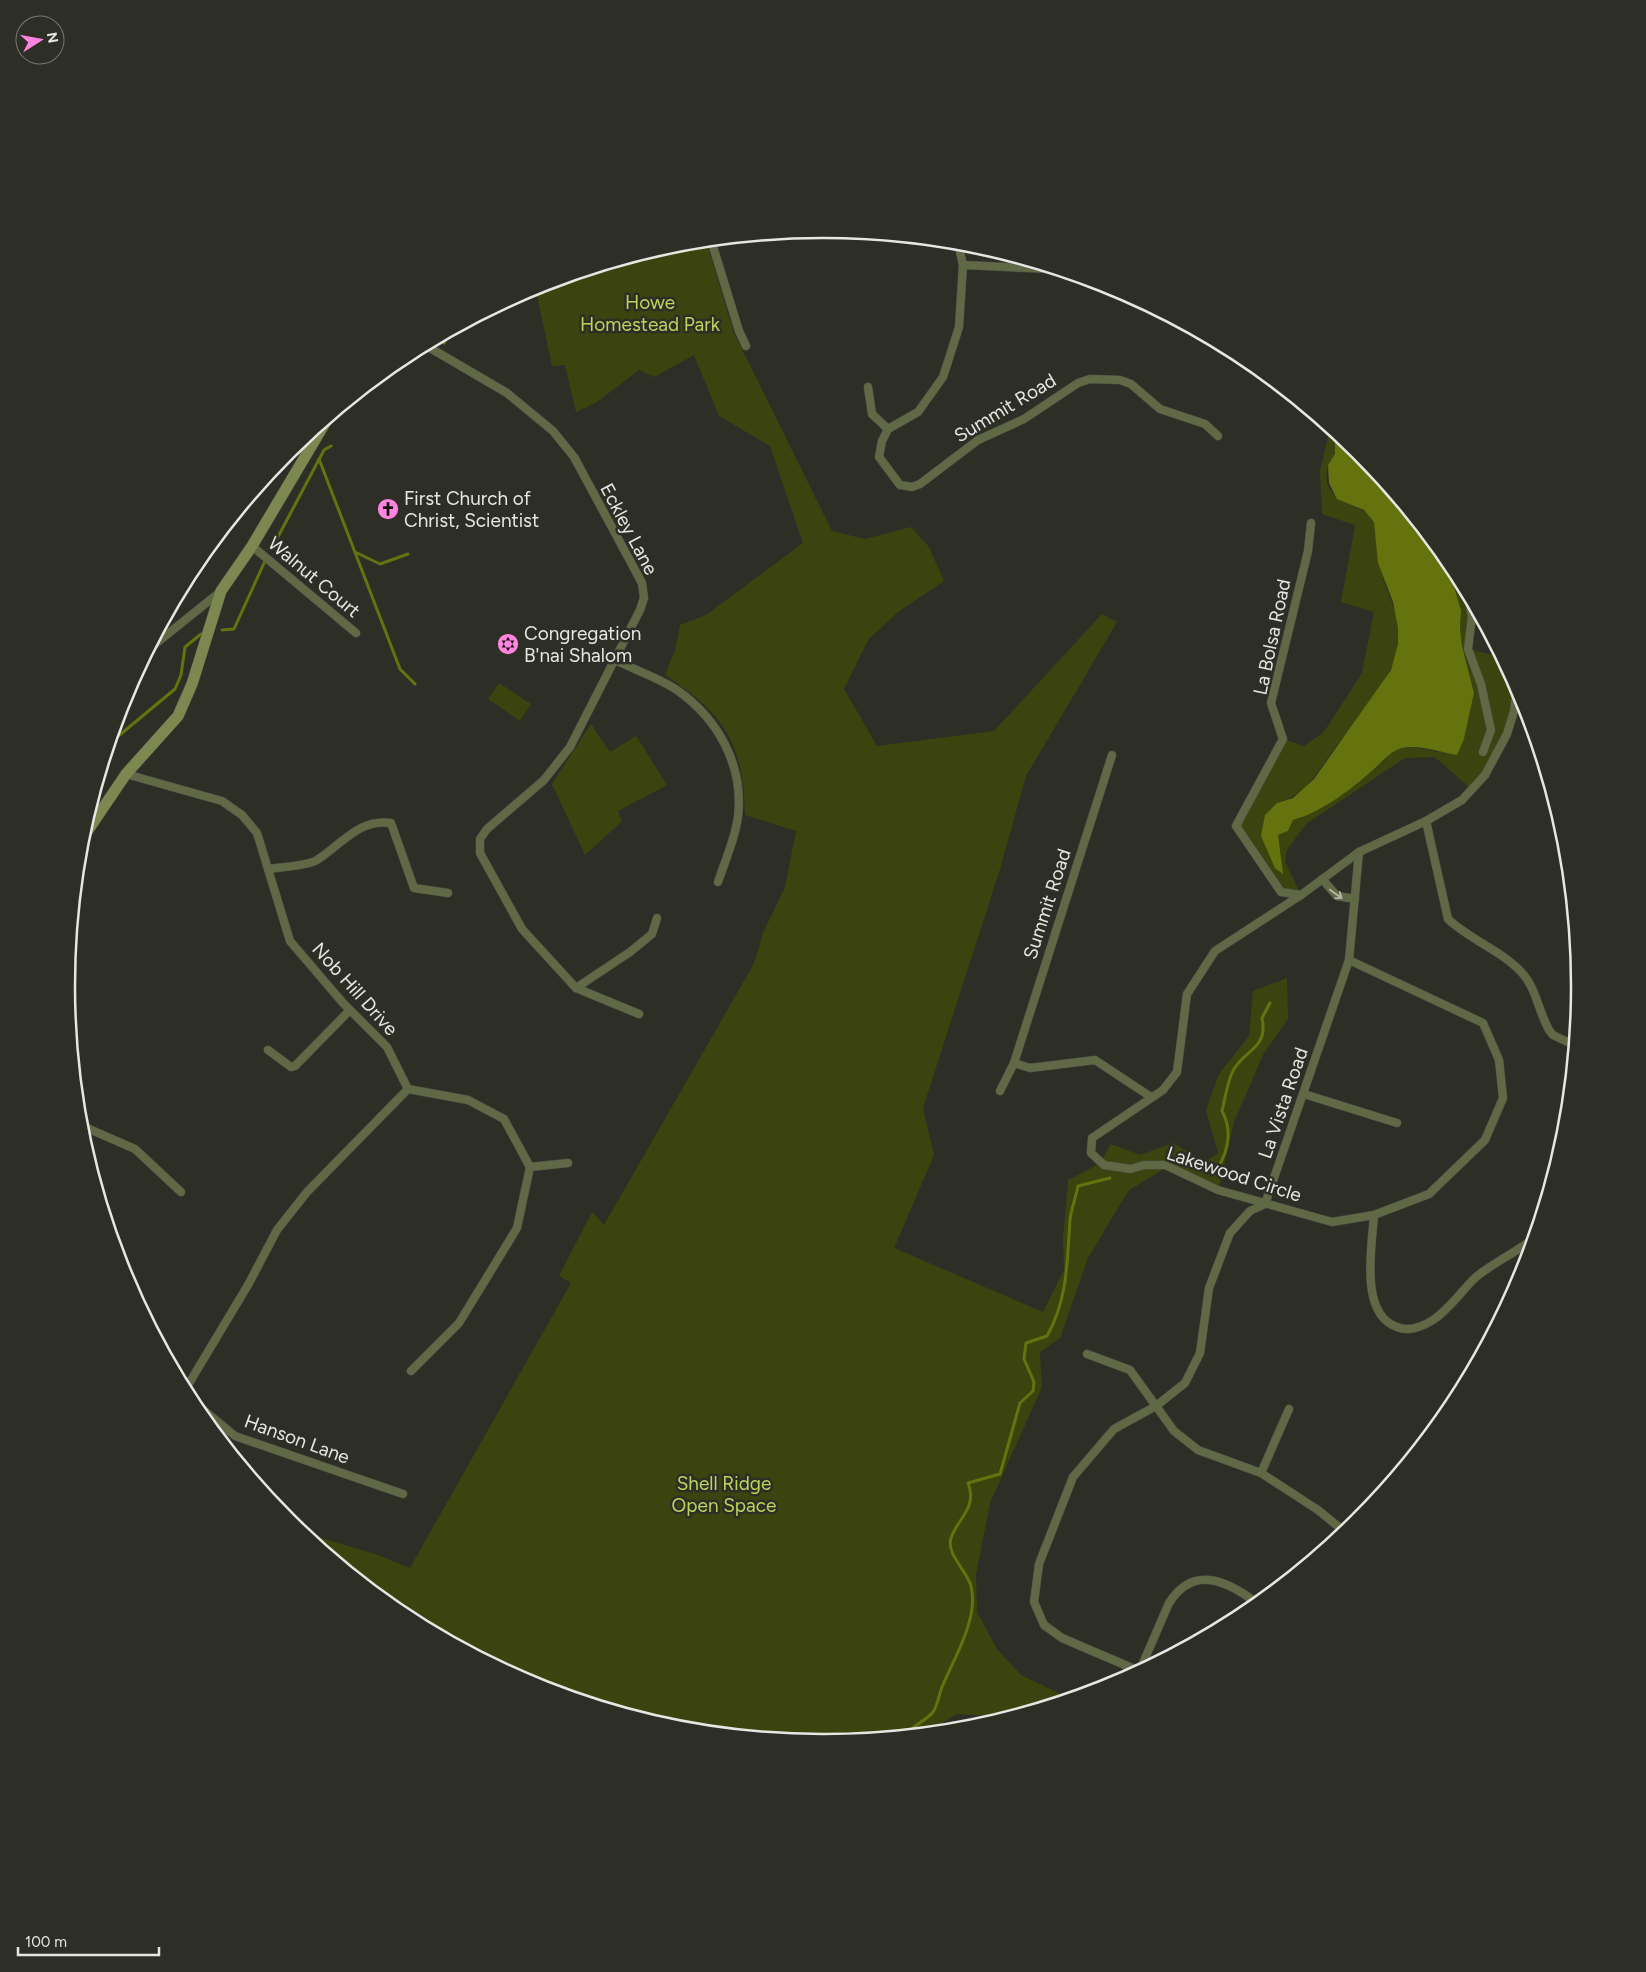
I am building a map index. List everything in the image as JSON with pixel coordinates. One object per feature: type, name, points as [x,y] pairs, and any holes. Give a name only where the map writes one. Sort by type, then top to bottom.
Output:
[{"type":"street","points":[[713,246],[739,331],[746,346]]},
{"type":"street","points":[[868,386],[872,414],[888,429],[918,412],[943,378],[958,327],[964,266],[960,251]]},
{"type":"street","points":[[964,266],[1031,268]]},
{"type":"street","name":"Eckley Lane","points":[[432,349],[507,393],[553,431],[574,457],[642,583],[644,598],[640,610],[570,747],[544,780],[487,829],[480,839],[478,846],[486,866],[522,929],[576,988]]},
{"type":"street","name":"Summit Road","points":[[888,429],[882,442],[879,457],[900,485],[912,487],[926,480],[978,440],[1024,419],[1078,382],[1090,379],[1120,380],[1131,384],[1160,409],[1204,424],[1218,436]]},
{"type":"street","points":[[160,640],[221,591],[252,546],[318,435]]},
{"type":"street","name":"La Bolsa Road","points":[[1301,895],[1281,892],[1236,826],[1283,739],[1271,703],[1308,551],[1311,523]]},
{"type":"street","name":"Walnut Court","points":[[252,546],[356,633]]},
{"type":"street","points":[[93,823],[126,774],[178,716],[192,684],[221,591]]},
{"type":"street","points":[[1471,613],[1468,649],[1481,684],[1491,730],[1483,752]]},
{"type":"street","points":[[615,660],[676,689],[706,714],[727,745],[738,788],[738,817],[718,882]]},
{"type":"street","name":"Lakewood Circle","points":[[1349,960],[1483,1023],[1499,1060],[1502,1098],[1485,1140],[1429,1194],[1374,1216],[1332,1222],[1218,1190],[1165,1165],[1144,1165],[1131,1169],[1104,1165],[1091,1153],[1092,1138],[1163,1090],[1177,1072],[1186,994],[1215,951],[1301,895],[1359,852],[1426,821],[1462,800],[1485,775],[1508,734],[1515,703]]},
{"type":"street","name":"Summit Road","points":[[1000,1091],[1014,1063],[1112,755]]},
{"type":"street","name":"Nob Hill Drive","points":[[126,774],[222,801],[242,815],[257,834],[290,941],[350,1010],[387,1047],[408,1089]]},
{"type":"street","points":[[1426,821],[1448,919],[1459,929],[1516,967],[1530,985],[1548,1030],[1553,1035],[1568,1042]]},
{"type":"street","points":[[268,869],[316,861],[343,838],[365,826],[382,822],[391,823],[414,888],[448,893]]},
{"type":"street","name":"La Vista Road","points":[[1265,1204],[1349,960],[1359,852]]},
{"type":"street","points":[[1322,879],[1337,896],[1355,899]]},
{"type":"street","points":[[576,988],[630,952],[652,934],[657,918]]},
{"type":"street","points":[[576,988],[639,1014]]},
{"type":"street","points":[[268,1050],[291,1067],[294,1066],[350,1010]]},
{"type":"street","points":[[1014,1063],[1030,1068],[1094,1060],[1151,1097]]},
{"type":"street","points":[[189,1383],[248,1285],[277,1230],[307,1192],[408,1089],[468,1100],[504,1118],[530,1167],[517,1228],[459,1323],[411,1371]]},
{"type":"street","points":[[1304,1094],[1397,1123]]},
{"type":"street","points":[[88,1129],[135,1149],[181,1192]]},
{"type":"street","points":[[530,1167],[568,1163]]},
{"type":"street","points":[[1131,1667],[1062,1638],[1044,1625],[1034,1602],[1039,1564],[1073,1477],[1114,1429],[1156,1406],[1185,1383],[1200,1353],[1209,1288],[1230,1233],[1250,1211],[1265,1204]]},
{"type":"street","points":[[1374,1216],[1370,1274],[1375,1304],[1387,1323],[1406,1330],[1420,1327],[1433,1320],[1477,1276],[1524,1245]]},
{"type":"street","points":[[1086,1354],[1130,1370],[1174,1431],[1198,1450],[1261,1473],[1318,1510],[1339,1527]]},
{"type":"street","points":[[1261,1473],[1289,1409]]},
{"type":"street","name":"Hanson Lane","points":[[212,1417],[235,1436],[403,1494]]},
{"type":"street","points":[[1143,1662],[1169,1603],[1174,1596],[1188,1585],[1204,1580],[1220,1581],[1238,1588],[1251,1599]]},
{"type":"green space","name":"Shell Ridge Open Space","points":[[708,247],[734,333],[832,531],[865,539],[911,527],[929,547],[944,581],[898,612],[868,640],[844,689],[877,746],[994,731],[1102,614],[1117,622],[1026,776],[1000,869],[923,1108],[934,1155],[894,1248],[1043,1312],[1064,1270],[1063,1239],[1068,1180],[1099,1164],[1111,1144],[1140,1155],[1173,1143],[1204,1162],[1218,1153],[1206,1110],[1219,1074],[1249,1036],[1253,991],[1287,978],[1288,1019],[1264,1053],[1234,1122],[1219,1187],[1164,1169],[1128,1191],[1088,1258],[1060,1338],[1040,1352],[1042,1387],[990,1503],[976,1574],[977,1612],[997,1649],[1021,1675],[1062,1694],[1017,1709],[988,1716],[957,1714],[939,1725],[872,1732],[823,1734],[774,1732],[725,1728],[677,1720],[629,1709],[583,1694],[537,1677],[492,1657],[449,1634],[407,1608],[368,1579],[318,1537],[375,1554],[410,1568],[571,1283],[559,1276],[592,1212],[604,1225],[752,967],[762,935],[785,887],[796,831],[745,815],[744,790],[740,769],[735,750],[727,733],[716,717],[702,703],[665,675],[675,650],[680,625],[706,615],[803,543],[770,446],[719,416],[694,355],[654,377],[639,370],[597,402],[576,412],[565,365],[552,366],[537,295],[629,263]]},
{"type":"green space","points":[[1328,435],[1336,442],[1335,453],[1328,466],[1326,479],[1329,488],[1335,495],[1369,515],[1374,522],[1381,571],[1397,618],[1398,642],[1389,674],[1370,704],[1306,786],[1298,793],[1277,803],[1278,835],[1288,831],[1293,820],[1314,812],[1345,793],[1395,751],[1413,747],[1437,752],[1464,739],[1474,693],[1462,646],[1460,629],[1461,610],[1453,582],[1468,607],[1468,649],[1494,655],[1514,700],[1507,734],[1472,790],[1435,757],[1405,758],[1306,824],[1287,850],[1285,862],[1301,895],[1281,892],[1236,826],[1283,739],[1304,746],[1324,732],[1362,673],[1374,612],[1341,602],[1355,525],[1322,514],[1320,471]]},
{"type":"green space","points":[[499,683],[531,704],[520,721],[488,699]]},
{"type":"green space","points":[[591,724],[610,752],[636,736],[667,785],[618,811],[622,821],[585,855],[552,784]]},
{"type":"shaded area","points":[[1335,441],[1385,493],[1416,531],[1453,582],[1461,610],[1460,629],[1462,646],[1474,693],[1464,739],[1457,755],[1420,747],[1399,749],[1335,800],[1314,812],[1293,820],[1288,831],[1278,835],[1283,874],[1275,868],[1261,836],[1265,815],[1277,803],[1293,798],[1314,779],[1391,670],[1398,644],[1398,628],[1393,602],[1378,563],[1374,522],[1364,510],[1337,499],[1329,483],[1328,465],[1335,454]]},
{"type":"waterway","points":[[271,550],[324,450],[331,446]]},
{"type":"waterway","points":[[319,459],[400,669],[415,684]]},
{"type":"waterway","points":[[355,552],[380,564],[408,554]]},
{"type":"waterway","points":[[222,630],[234,629],[265,561]]},
{"type":"waterway","points":[[119,736],[175,689],[181,675],[185,647],[201,634]]},
{"type":"waterway","points":[[1169,1160],[1197,1167],[1218,1167],[1227,1147],[1228,1132],[1222,1111],[1229,1082],[1236,1065],[1253,1049],[1262,1037],[1262,1018],[1270,1003]]},
{"type":"waterway","points":[[912,1729],[935,1709],[942,1687],[969,1625],[972,1612],[971,1586],[954,1556],[950,1544],[954,1531],[969,1506],[970,1492],[968,1483],[1000,1474],[1020,1403],[1033,1391],[1034,1382],[1024,1359],[1026,1343],[1047,1336],[1059,1308],[1067,1265],[1071,1216],[1078,1186],[1110,1178]]},
{"type":"place","name":"First Church of Christ, Scientist","points":[[388,509]]},
{"type":"place","name":"Congregation B'nai Shalom","points":[[508,644]]},
{"type":"park label","name":"Howe Homestead Park","points":[[650,313]]}]
